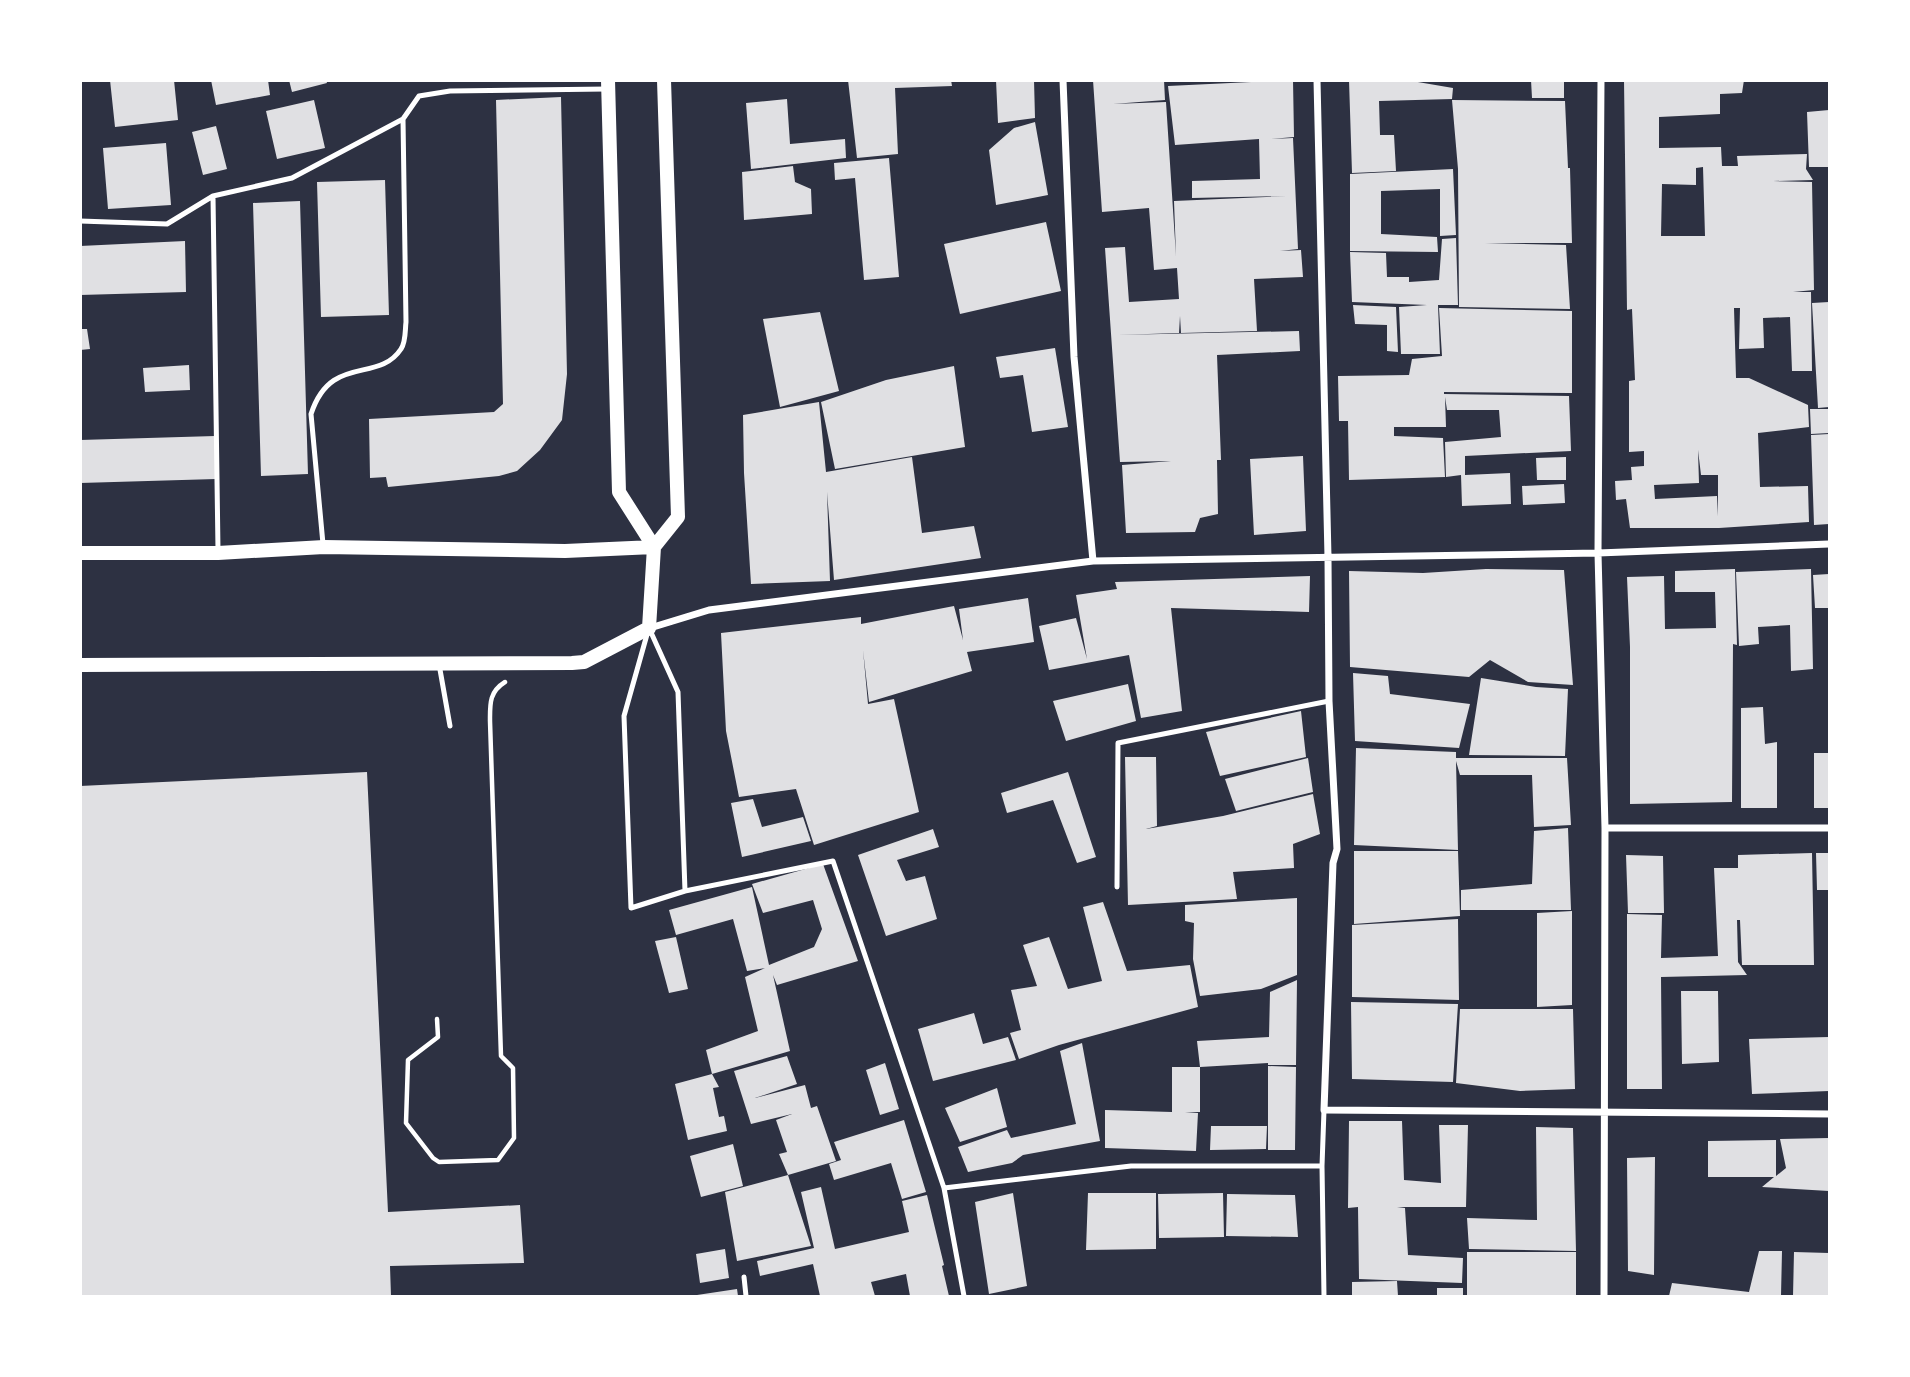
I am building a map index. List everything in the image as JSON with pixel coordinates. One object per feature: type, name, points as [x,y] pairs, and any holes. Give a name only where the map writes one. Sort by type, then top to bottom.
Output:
[{"type":"main road","points":[[80,665],[584,662],[649,628],[654,547],[678,517],[664,80]]},
{"type":"main road","points":[[608,85],[619,492],[654,547]]},
{"type":"main road","points":[[80,553],[218,553],[324,547],[565,551],[654,547]]},
{"type":"street","points":[[1063,80],[1074,357],[1093,561]]},
{"type":"street","points":[[1317,80],[1329,701],[1337,849],[1332,863],[1324,1110],[1829,1114]]},
{"type":"street","points":[[1601,80],[1598,553],[1605,828],[1604,1297]]},
{"type":"street","points":[[649,628],[709,610],[1093,561],[1598,553],[1829,544]]},
{"type":"street","points":[[1605,828],[1829,828]]},
{"type":"lane","points":[[80,221],[167,224],[213,196],[292,178],[403,118],[419,96],[439,92],[608,85]]},
{"type":"lane","points":[[324,547],[311,414],[317,396],[335,378],[390,361],[403,347],[406,321],[403,118]]},
{"type":"lane","points":[[213,196],[218,553]]},
{"type":"lane","points":[[649,628],[678,692],[685,891]]},
{"type":"lane","points":[[649,628],[624,716],[631,908],[685,891],[832,861],[944,1188],[964,1297]]},
{"type":"lane","points":[[439,663],[450,726]]},
{"type":"lane","points":[[1117,887],[1118,743],[1329,701]]},
{"type":"lane","points":[[1324,1110],[1324,1297]]},
{"type":"lane","points":[[944,1188],[1131,1166],[1322,1166]]},
{"type":"lane","points":[[744,1277],[746,1297]]},
{"type":"path","points":[[437,1019],[438,1037],[408,1060],[406,1123],[433,1158],[439,1161],[498,1160],[514,1138],[513,1068],[500,1056],[490,721],[491,698],[496,687],[507,681]]},
{"type":"building","points":[[110,80],[174,80],[178,120],[115,127]]},
{"type":"building","points":[[211,80],[268,80],[270,95],[216,105]]},
{"type":"building","points":[[289,80],[326,80],[327,83],[292,92]]},
{"type":"building","points":[[848,80],[951,80],[952,86],[895,88],[898,154],[857,158]]},
{"type":"building","points":[[996,80],[1034,80],[1035,118],[998,123]]},
{"type":"building","points":[[1093,80],[1164,80],[1165,100],[1113,104],[1166,102],[1176,256],[1174,201],[1288,196],[1192,198],[1192,181],[1260,179],[1259,139],[1175,145],[1168,86],[1293,80],[1294,137],[1271,139],[1293,138],[1298,249],[1280,251],[1301,250],[1303,277],[1254,279],[1257,331],[1181,333],[1180,316],[1179,333],[1117,335],[1299,331],[1300,351],[1217,355],[1221,460],[1217,460],[1218,514],[1200,518],[1195,532],[1126,533],[1122,465],[1171,461],[1120,462],[1105,248],[1125,247],[1129,302],[1179,299],[1177,268],[1154,270],[1149,208],[1102,212]]},
{"type":"building","points":[[1349,80],[1406,80],[1453,88],[1452,99],[1379,101],[1380,135],[1394,135],[1396,171],[1352,173]]},
{"type":"building","points":[[1531,80],[1564,80],[1564,98],[1532,98]]},
{"type":"building","points":[[1624,80],[1744,80],[1742,93],[1720,94],[1720,114],[1659,117],[1659,148],[1721,147],[1722,166],[1738,166],[1737,156],[1807,154],[1806,169],[1813,180],[1773,181],[1812,182],[1814,290],[1793,292],[1811,292],[1812,371],[1792,371],[1790,317],[1763,318],[1764,348],[1739,349],[1740,308],[1734,308],[1736,378],[1749,378],[1808,405],[1809,427],[1758,433],[1760,487],[1808,486],[1809,522],[1719,528],[1630,528],[1626,499],[1616,500],[1615,481],[1632,480],[1631,467],[1644,466],[1644,451],[1629,452],[1629,381],[1635,380],[1632,309],[1627,310]],"holes":[[[1703,167],[1705,236],[1661,236],[1662,184],[1696,185],[1696,168]],[[1698,450],[1701,475],[1718,475],[1718,516],[1717,496],[1655,499],[1654,485],[1699,483]]]},
{"type":"building","points":[[561,97],[567,374],[562,420],[540,450],[517,471],[499,476],[388,487],[386,477],[370,478],[369,419],[494,412],[503,404],[496,100]]},
{"type":"building","points":[[787,99],[790,144],[845,139],[846,158],[751,169],[746,103]]},
{"type":"building","points":[[314,100],[325,148],[277,159],[266,111]]},
{"type":"building","points":[[1452,100],[1565,101],[1572,243],[1485,243],[1566,245],[1570,309],[1459,307],[1458,169]]},
{"type":"building","points":[[1829,110],[1829,167],[1809,167],[1807,112]]},
{"type":"building","points":[[1035,122],[1048,195],[996,205],[989,150],[1014,128]]},
{"type":"building","points":[[216,126],[227,169],[203,175],[192,132]]},
{"type":"building","points":[[166,143],[171,205],[108,209],[103,148]]},
{"type":"building","points":[[889,158],[899,277],[864,280],[855,178],[835,180],[834,163]]},
{"type":"building","points":[[793,166],[795,182],[811,189],[812,214],[744,220],[742,172]]},
{"type":"building","points":[[1453,169],[1456,235],[1440,236],[1440,189],[1381,191],[1381,234],[1437,237],[1438,252],[1350,251],[1350,174]]},
{"type":"building","points":[[385,180],[389,315],[321,317],[317,182]]},
{"type":"building","points":[[300,201],[308,474],[261,476],[253,203]]},
{"type":"building","points":[[1046,222],[1061,291],[960,314],[944,244]]},
{"type":"building","points":[[1456,238],[1458,305],[1438,305],[1440,354],[1401,354],[1399,307],[1427,305],[1352,302],[1350,252],[1386,253],[1387,277],[1409,277],[1409,282],[1439,280],[1442,239]]},
{"type":"building","points":[[185,241],[186,292],[80,295],[80,246]]},
{"type":"building","points":[[1829,302],[1829,407],[1818,408],[1812,303]]},
{"type":"building","points":[[1353,305],[1396,307],[1398,352],[1387,351],[1387,325],[1355,324]]},
{"type":"building","points":[[1439,308],[1572,311],[1572,393],[1444,392],[1569,396],[1571,451],[1465,456],[1465,475],[1510,473],[1511,504],[1462,506],[1461,475],[1446,477],[1445,442],[1501,437],[1499,410],[1447,410],[1445,397],[1446,427],[1394,427],[1394,436],[1443,438],[1445,477],[1349,480],[1348,421],[1339,421],[1338,376],[1409,375],[1412,359],[1442,356]]},
{"type":"building","points":[[820,312],[839,391],[780,407],[763,319]]},
{"type":"building","points":[[80,329],[87,329],[90,349],[80,350]]},
{"type":"building","points":[[1055,348],[1068,427],[1032,432],[1023,375],[1000,378],[996,357]]},
{"type":"building","points":[[189,365],[190,390],[145,392],[143,368]]},
{"type":"building","points":[[954,366],[965,447],[835,469],[821,402],[886,380]]},
{"type":"building","points":[[819,402],[826,472],[912,457],[922,533],[974,526],[981,558],[834,580],[827,492],[830,581],[751,584],[743,415]]},
{"type":"building","points":[[1810,409],[1829,409],[1829,433],[1811,434]]},
{"type":"building","points":[[1829,434],[1829,524],[1814,525],[1811,435]]},
{"type":"building","points":[[215,436],[216,479],[80,483],[80,440]]},
{"type":"building","points":[[1303,456],[1306,531],[1254,535],[1250,459]]},
{"type":"building","points":[[1566,457],[1566,480],[1537,480],[1536,458]]},
{"type":"building","points":[[1564,484],[1565,503],[1523,505],[1522,486]]},
{"type":"building","points":[[1486,569],[1564,570],[1573,685],[1528,682],[1490,660],[1469,677],[1350,667],[1349,571],[1423,573]]},
{"type":"building","points":[[1735,569],[1737,645],[1733,644],[1732,802],[1630,804],[1627,577],[1664,576],[1665,629],[1716,628],[1715,592],[1675,592],[1675,571]]},
{"type":"building","points":[[1811,569],[1813,669],[1791,671],[1790,625],[1758,627],[1759,644],[1739,646],[1736,572]]},
{"type":"building","points":[[1829,574],[1829,608],[1815,608],[1813,575]]},
{"type":"building","points":[[1310,576],[1309,612],[1171,608],[1182,711],[1141,718],[1129,655],[1049,670],[1039,626],[1076,618],[1087,659],[1076,595],[1117,589],[1115,582]]},
{"type":"building","points":[[1028,598],[1034,642],[967,652],[972,671],[869,702],[863,650],[868,704],[894,699],[919,812],[814,845],[796,789],[739,797],[726,731],[721,633],[861,617],[861,624],[954,606],[963,640],[959,609]]},
{"type":"building","points":[[1353,673],[1388,676],[1390,694],[1470,704],[1459,748],[1355,741]]},
{"type":"building","points":[[1481,678],[1568,689],[1565,756],[1469,755]]},
{"type":"building","points":[[1128,684],[1136,721],[1066,741],[1053,701]]},
{"type":"building","points":[[1763,707],[1765,744],[1777,742],[1777,808],[1741,808],[1741,708]]},
{"type":"building","points":[[1301,711],[1306,757],[1220,776],[1206,732]]},
{"type":"building","points":[[1356,748],[1456,752],[1456,758],[1567,758],[1571,825],[1534,827],[1532,775],[1460,775],[1456,761],[1458,850],[1354,845]]},
{"type":"building","points":[[1814,753],[1829,753],[1829,808],[1814,808]]},
{"type":"building","points":[[1125,757],[1156,757],[1157,826],[1146,829],[1223,816],[1313,794],[1320,834],[1293,844],[1294,868],[1233,872],[1237,899],[1128,905]]},
{"type":"building","points":[[1308,758],[1313,792],[1236,811],[1225,779]]},
{"type":"building","points":[[367,772],[388,1212],[520,1205],[524,1263],[390,1266],[391,1296],[80,1296],[80,786]]},
{"type":"building","points":[[1068,772],[1096,857],[1077,863],[1053,800],[1007,813],[1001,793]]},
{"type":"building","points":[[753,799],[762,827],[803,817],[811,841],[742,857],[731,803]]},
{"type":"building","points":[[1568,828],[1571,910],[1461,910],[1461,890],[1532,884],[1534,831]]},
{"type":"building","points":[[933,829],[939,847],[897,860],[906,881],[925,876],[937,919],[886,936],[858,855]]},
{"type":"building","points":[[1354,851],[1458,851],[1460,916],[1354,924]]},
{"type":"building","points":[[1812,853],[1814,965],[1742,965],[1740,920],[1737,920],[1738,962],[1747,975],[1661,977],[1662,1089],[1627,1089],[1627,914],[1662,915],[1661,958],[1718,956],[1714,868],[1738,868],[1738,855]]},
{"type":"building","points":[[1816,853],[1829,853],[1829,890],[1817,890]]},
{"type":"building","points":[[1626,855],[1663,856],[1664,913],[1628,913]]},
{"type":"building","points":[[823,864],[858,961],[777,985],[773,975],[790,1051],[712,1074],[706,1050],[758,1031],[745,977],[765,968],[747,971],[733,919],[676,935],[669,910],[752,887],[769,965],[814,947],[822,929],[813,900],[763,913],[752,884]]},
{"type":"building","points":[[1297,898],[1297,975],[1261,989],[1200,996],[1193,959],[1194,923],[1185,921],[1185,905]]},
{"type":"building","points":[[1103,902],[1127,971],[1190,965],[1198,1007],[1059,1045],[1019,1059],[1010,1033],[1021,1030],[1011,990],[1037,986],[1023,945],[1049,937],[1068,989],[1102,981],[1083,907]]},
{"type":"building","points":[[1572,911],[1572,1005],[1537,1007],[1537,913]]},
{"type":"building","points":[[1458,919],[1459,1000],[1352,997],[1352,925]]},
{"type":"building","points":[[676,937],[688,989],[669,993],[655,941]]},
{"type":"building","points":[[1297,980],[1296,1065],[1268,1063],[1200,1067],[1197,1041],[1269,1037],[1270,992]]},
{"type":"building","points":[[1681,991],[1718,991],[1719,1062],[1682,1064]]},
{"type":"building","points":[[1351,1002],[1458,1004],[1453,1082],[1352,1079]]},
{"type":"building","points":[[1460,1009],[1573,1009],[1575,1089],[1520,1091],[1456,1083]]},
{"type":"building","points":[[974,1013],[983,1044],[1008,1037],[1016,1060],[933,1081],[918,1029]]},
{"type":"building","points":[[1829,1037],[1829,1091],[1752,1094],[1749,1039]]},
{"type":"building","points":[[1082,1043],[1100,1141],[1023,1155],[1012,1163],[968,1172],[958,1147],[1007,1130],[1011,1138],[1076,1124],[1060,1051]]},
{"type":"building","points":[[787,1056],[797,1084],[755,1098],[805,1085],[811,1108],[817,1106],[836,1161],[788,1175],[779,1154],[787,1152],[776,1120],[792,1114],[751,1124],[734,1071]]},
{"type":"building","points":[[885,1063],[899,1109],[880,1115],[866,1070]]},
{"type":"building","points":[[1268,1066],[1296,1067],[1295,1150],[1268,1150]]},
{"type":"building","points":[[1172,1067],[1200,1067],[1200,1112],[1185,1112],[1198,1113],[1196,1151],[1105,1148],[1105,1110],[1172,1112]]},
{"type":"building","points":[[712,1074],[719,1087],[713,1088],[719,1117],[724,1116],[727,1131],[688,1140],[675,1084]]},
{"type":"building","points":[[997,1088],[1007,1127],[960,1142],[945,1108]]},
{"type":"building","points":[[904,1120],[926,1192],[902,1199],[891,1163],[834,1180],[829,1164],[841,1160],[834,1142]]},
{"type":"building","points":[[1349,1121],[1402,1121],[1404,1180],[1441,1183],[1439,1125],[1468,1125],[1466,1207],[1397,1207],[1405,1208],[1408,1255],[1463,1258],[1462,1283],[1359,1279],[1358,1207],[1348,1208]]},
{"type":"building","points":[[1211,1126],[1267,1126],[1266,1149],[1210,1150]]},
{"type":"building","points":[[1536,1127],[1573,1128],[1576,1251],[1469,1249],[1467,1218],[1537,1220]]},
{"type":"building","points":[[1829,1138],[1829,1191],[1762,1187],[1774,1177],[1708,1177],[1708,1141],[1776,1140],[1776,1176],[1786,1168],[1780,1139]]},
{"type":"building","points":[[733,1144],[743,1186],[701,1197],[690,1156]]},
{"type":"building","points":[[1655,1157],[1654,1275],[1628,1271],[1627,1158]]},
{"type":"building","points":[[788,1175],[811,1246],[737,1261],[725,1192]]},
{"type":"building","points":[[821,1187],[835,1249],[909,1232],[902,1201],[927,1195],[949,1296],[910,1296],[906,1274],[871,1282],[875,1296],[820,1296],[813,1264],[760,1276],[757,1261],[814,1248],[801,1192]]},
{"type":"building","points":[[1013,1193],[1027,1286],[989,1294],[975,1202]]},
{"type":"building","points":[[1088,1193],[1156,1193],[1156,1249],[1086,1250]]},
{"type":"building","points":[[1223,1193],[1224,1237],[1159,1238],[1158,1194]]},
{"type":"building","points":[[1227,1194],[1295,1195],[1298,1237],[1226,1236]]},
{"type":"building","points":[[725,1249],[729,1278],[700,1283],[696,1254]]},
{"type":"building","points":[[1759,1251],[1782,1251],[1781,1296],[1669,1296],[1672,1283],[1749,1292]]},
{"type":"building","points":[[1467,1252],[1576,1252],[1576,1296],[1467,1296]]},
{"type":"building","points":[[1794,1252],[1829,1253],[1829,1296],[1793,1296]]},
{"type":"building","points":[[1397,1281],[1398,1296],[1352,1296],[1352,1282]]},
{"type":"building","points":[[1437,1288],[1463,1288],[1463,1296],[1437,1296]]},
{"type":"building","points":[[737,1289],[738,1296],[697,1296],[697,1295]]}]
